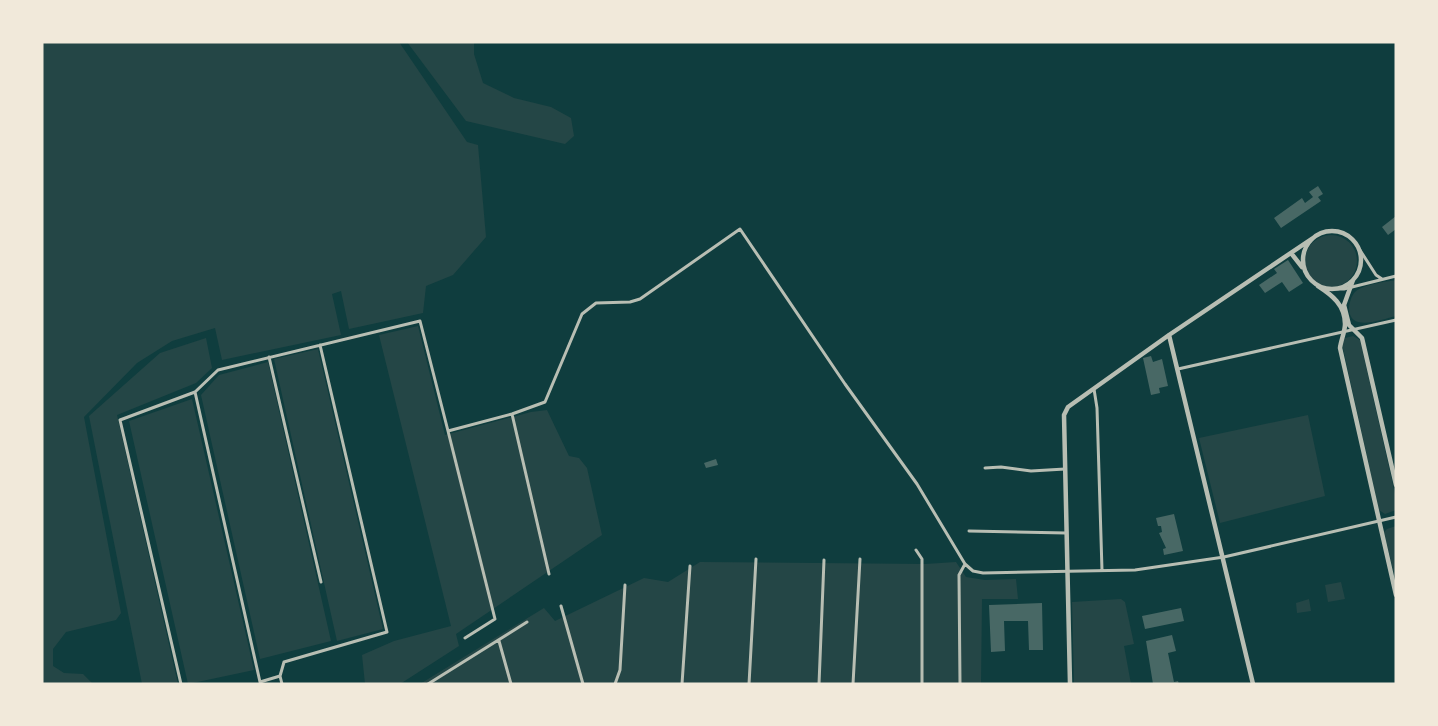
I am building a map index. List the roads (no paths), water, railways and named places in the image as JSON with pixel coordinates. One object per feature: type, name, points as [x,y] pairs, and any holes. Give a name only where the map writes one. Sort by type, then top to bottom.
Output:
[{"type":"street","points":[[448,431],[512,414],[545,402],[582,314],[596,303],[630,302],[640,299],[740,229],[845,384],[917,484],[965,564],[973,571],[983,573],[1135,570],[1224,557],[1396,517]]},
{"type":"street","points":[[1070,684],[1064,415],[1073,402],[1169,334],[1324,232],[1337,231],[1348,236],[1377,275],[1384,279]]},
{"type":"street","points":[[1305,272],[1304,252],[1313,238]]},
{"type":"street","points":[[1358,247],[1361,257],[1360,266],[1344,305],[1347,320],[1362,338],[1396,485]]},
{"type":"street","points":[[1291,253],[1311,281],[1330,294],[1341,306],[1345,322],[1341,348],[1396,596]]},
{"type":"street","points":[[1318,286],[1334,289],[1350,288],[1396,276]]},
{"type":"street","points":[[1334,289],[1353,280]]},
{"type":"street","points":[[1178,369],[1396,320]]},
{"type":"street","points":[[181,684],[120,420],[195,392],[218,370],[420,321],[495,619],[465,638]]},
{"type":"street","points":[[1169,334],[1253,684]]},
{"type":"street","points":[[282,684],[280,676],[284,662],[387,632],[320,345]]},
{"type":"street","points":[[269,357],[321,582]]},
{"type":"street","points":[[1094,388],[1097,408],[1102,570]]},
{"type":"street","points":[[195,392],[260,682]]},
{"type":"street","points":[[512,414],[549,574]]},
{"type":"street","points":[[985,468],[1001,467],[1031,471],[1065,470]]},
{"type":"street","points":[[969,531],[1066,533]]},
{"type":"street","points":[[916,550],[922,560],[922,684]]},
{"type":"street","points":[[749,684],[756,559]]},
{"type":"street","points":[[853,684],[860,559]]},
{"type":"street","points":[[819,684],[824,560]]},
{"type":"street","points":[[960,684],[959,575],[965,564]]},
{"type":"street","points":[[682,684],[690,566]]},
{"type":"street","points":[[615,684],[620,670],[625,585]]},
{"type":"street","points":[[561,606],[583,684]]},
{"type":"street","points":[[428,684],[527,622]]},
{"type":"street","points":[[499,641],[511,684]]},
{"type":"street","points":[[252,684],[280,676]]},
{"type":"street","points":[[436,679],[438,684]]}]
